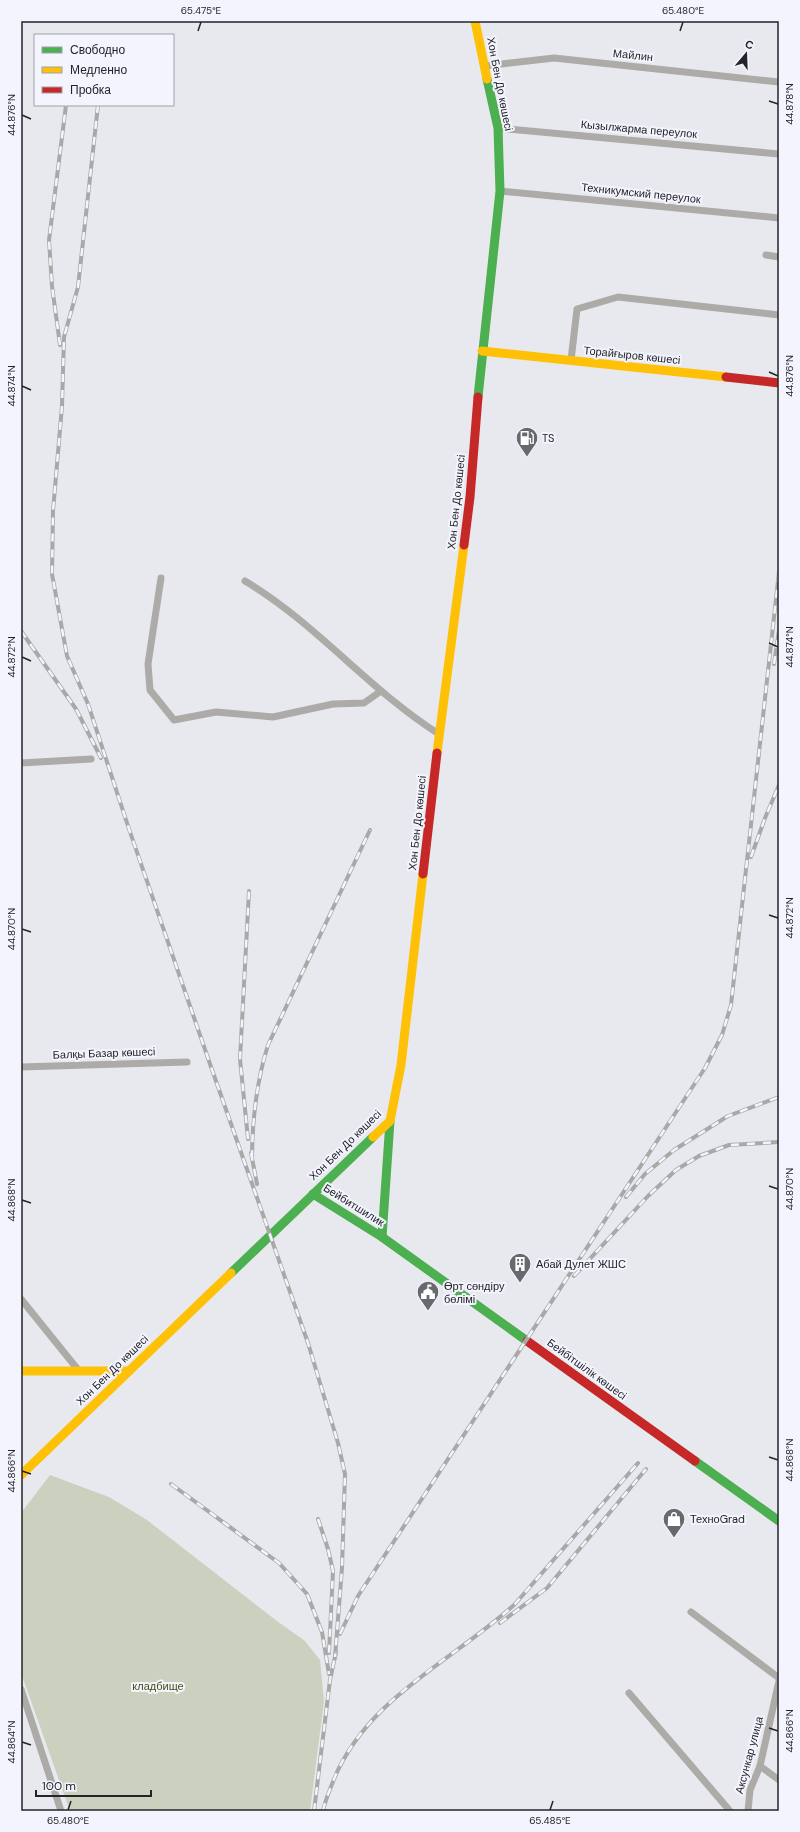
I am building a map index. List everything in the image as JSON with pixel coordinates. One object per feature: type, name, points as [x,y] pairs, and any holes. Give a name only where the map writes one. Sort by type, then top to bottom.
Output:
[{"type":"street","name":"Хон Бен До көшесі","points":[[21,1475],[390,1121],[401,1065],[439,734],[470,497],[482,351],[500,191],[498,128],[475,21]]},
{"type":"street","name":"Майлин","points":[[485,66],[554,58],[779,82]]},
{"type":"street","name":"Кызылжарма переулок","points":[[498,128],[779,154]]},
{"type":"street","name":"Техникумский переулок","points":[[500,191],[779,218]]},
{"type":"street","points":[[766,255],[779,257]]},
{"type":"street","points":[[571,360],[577,309],[618,297],[779,315]]},
{"type":"street","name":"Торайғыров көшесі","points":[[482,351],[779,382]]},
{"type":"street","points":[[161,578],[148,664],[150,690],[174,720],[216,712],[273,717],[333,704],[364,703],[381,691]]},
{"type":"street","points":[[245,581],[269,595],[381,691],[419,722],[439,734]]},
{"type":"street","points":[[21,763],[92,759]]},
{"type":"street","name":"Балқы Базар көшесі","points":[[21,1067],[187,1062]]},
{"type":"street","points":[[382,1237],[390,1121]]},
{"type":"street","name":"Бейбитшилик","points":[[313,1194],[382,1237]]},
{"type":"street","name":"Бейбітшілік көшесі","points":[[382,1237],[779,1521]]},
{"type":"street","points":[[21,1299],[79,1371]]},
{"type":"street","points":[[21,1371],[129,1371]]},
{"type":"street","points":[[691,1612],[779,1678]]},
{"type":"street","name":"Аксункар улица","points":[[748,1811],[750,1790],[760,1766],[779,1681]]},
{"type":"street","points":[[21,1689],[61,1811]]},
{"type":"street","points":[[629,1693],[730,1811]]},
{"type":"street","points":[[760,1766],[779,1780]]},
{"type":"green space","name":"кладбище","points":[[50,1475],[109,1497],[147,1520],[305,1641],[320,1660],[324,1701],[310,1811],[70,1811],[21,1673],[21,1513]]},
{"type":"railway","points":[[60,345],[52,286],[49,240],[66,106]]},
{"type":"railway","points":[[98,106],[78,287],[64,337],[62,406],[53,511],[52,574],[67,656],[88,704],[129,829],[308,1343],[338,1443],[345,1474],[342,1568],[335,1657]]},
{"type":"railway","points":[[340,1634],[358,1596],[705,1068],[722,1035],[731,1005],[779,572]]},
{"type":"railway","points":[[774,664],[779,630]]},
{"type":"railway","points":[[21,631],[76,709],[101,758]]},
{"type":"railway","points":[[751,857],[779,785]]},
{"type":"railway","points":[[252,1158],[256,1101],[268,1045],[370,830]]},
{"type":"railway","points":[[248,1139],[240,1059],[249,891]]},
{"type":"railway","points":[[626,1197],[645,1174],[674,1150],[728,1116],[779,1097]]},
{"type":"railway","points":[[574,1276],[648,1196],[676,1170],[699,1156],[729,1145],[779,1142]]},
{"type":"railway","points":[[251,1153],[257,1184]]},
{"type":"railway","points":[[323,1811],[334,1779],[349,1750],[368,1725],[414,1682],[491,1625],[515,1604],[638,1463]]},
{"type":"railway","points":[[500,1623],[547,1588],[646,1469]]},
{"type":"railway","points":[[171,1484],[279,1563],[307,1594],[322,1632],[329,1674]]},
{"type":"railway","points":[[318,1519],[328,1549],[333,1571],[329,1653]]},
{"type":"railway","points":[[314,1811],[330,1680],[336,1652]]},
{"type":"traffic: fast","points":[[478,397],[500,191],[498,128],[487,79]]},
{"type":"traffic: fast","points":[[382,1237],[390,1121]]},
{"type":"traffic: fast","points":[[231,1273],[373,1137]]},
{"type":"traffic: fast","points":[[313,1194],[382,1237],[527,1341]]},
{"type":"traffic: fast","points":[[695,1461],[779,1521]]},
{"type":"traffic: slow","points":[[475,21],[487,79]]},
{"type":"traffic: slow","points":[[482,351],[726,377]]},
{"type":"traffic: slow","points":[[437,753],[464,545]]},
{"type":"traffic: slow","points":[[373,1137],[390,1121],[401,1065],[423,874]]},
{"type":"traffic: slow","points":[[21,1475],[231,1273]]},
{"type":"traffic: slow","points":[[21,1371],[129,1371]]},
{"type":"traffic: jam","points":[[726,377],[779,383]]},
{"type":"traffic: jam","points":[[464,545],[470,497],[478,397]]},
{"type":"traffic: jam","points":[[423,874],[437,753]]},
{"type":"traffic: jam","points":[[527,1341],[695,1461]]},
{"type":"place","name":"TS","points":[[527,458]]},
{"type":"place","name":"Абай Дулет ЖШС","points":[[520,1284]]},
{"type":"place","name":"Өрт сөндіру бөлімі","points":[[428,1312]]},
{"type":"place","name":"ТехноGrad","points":[[674,1538]]}]
